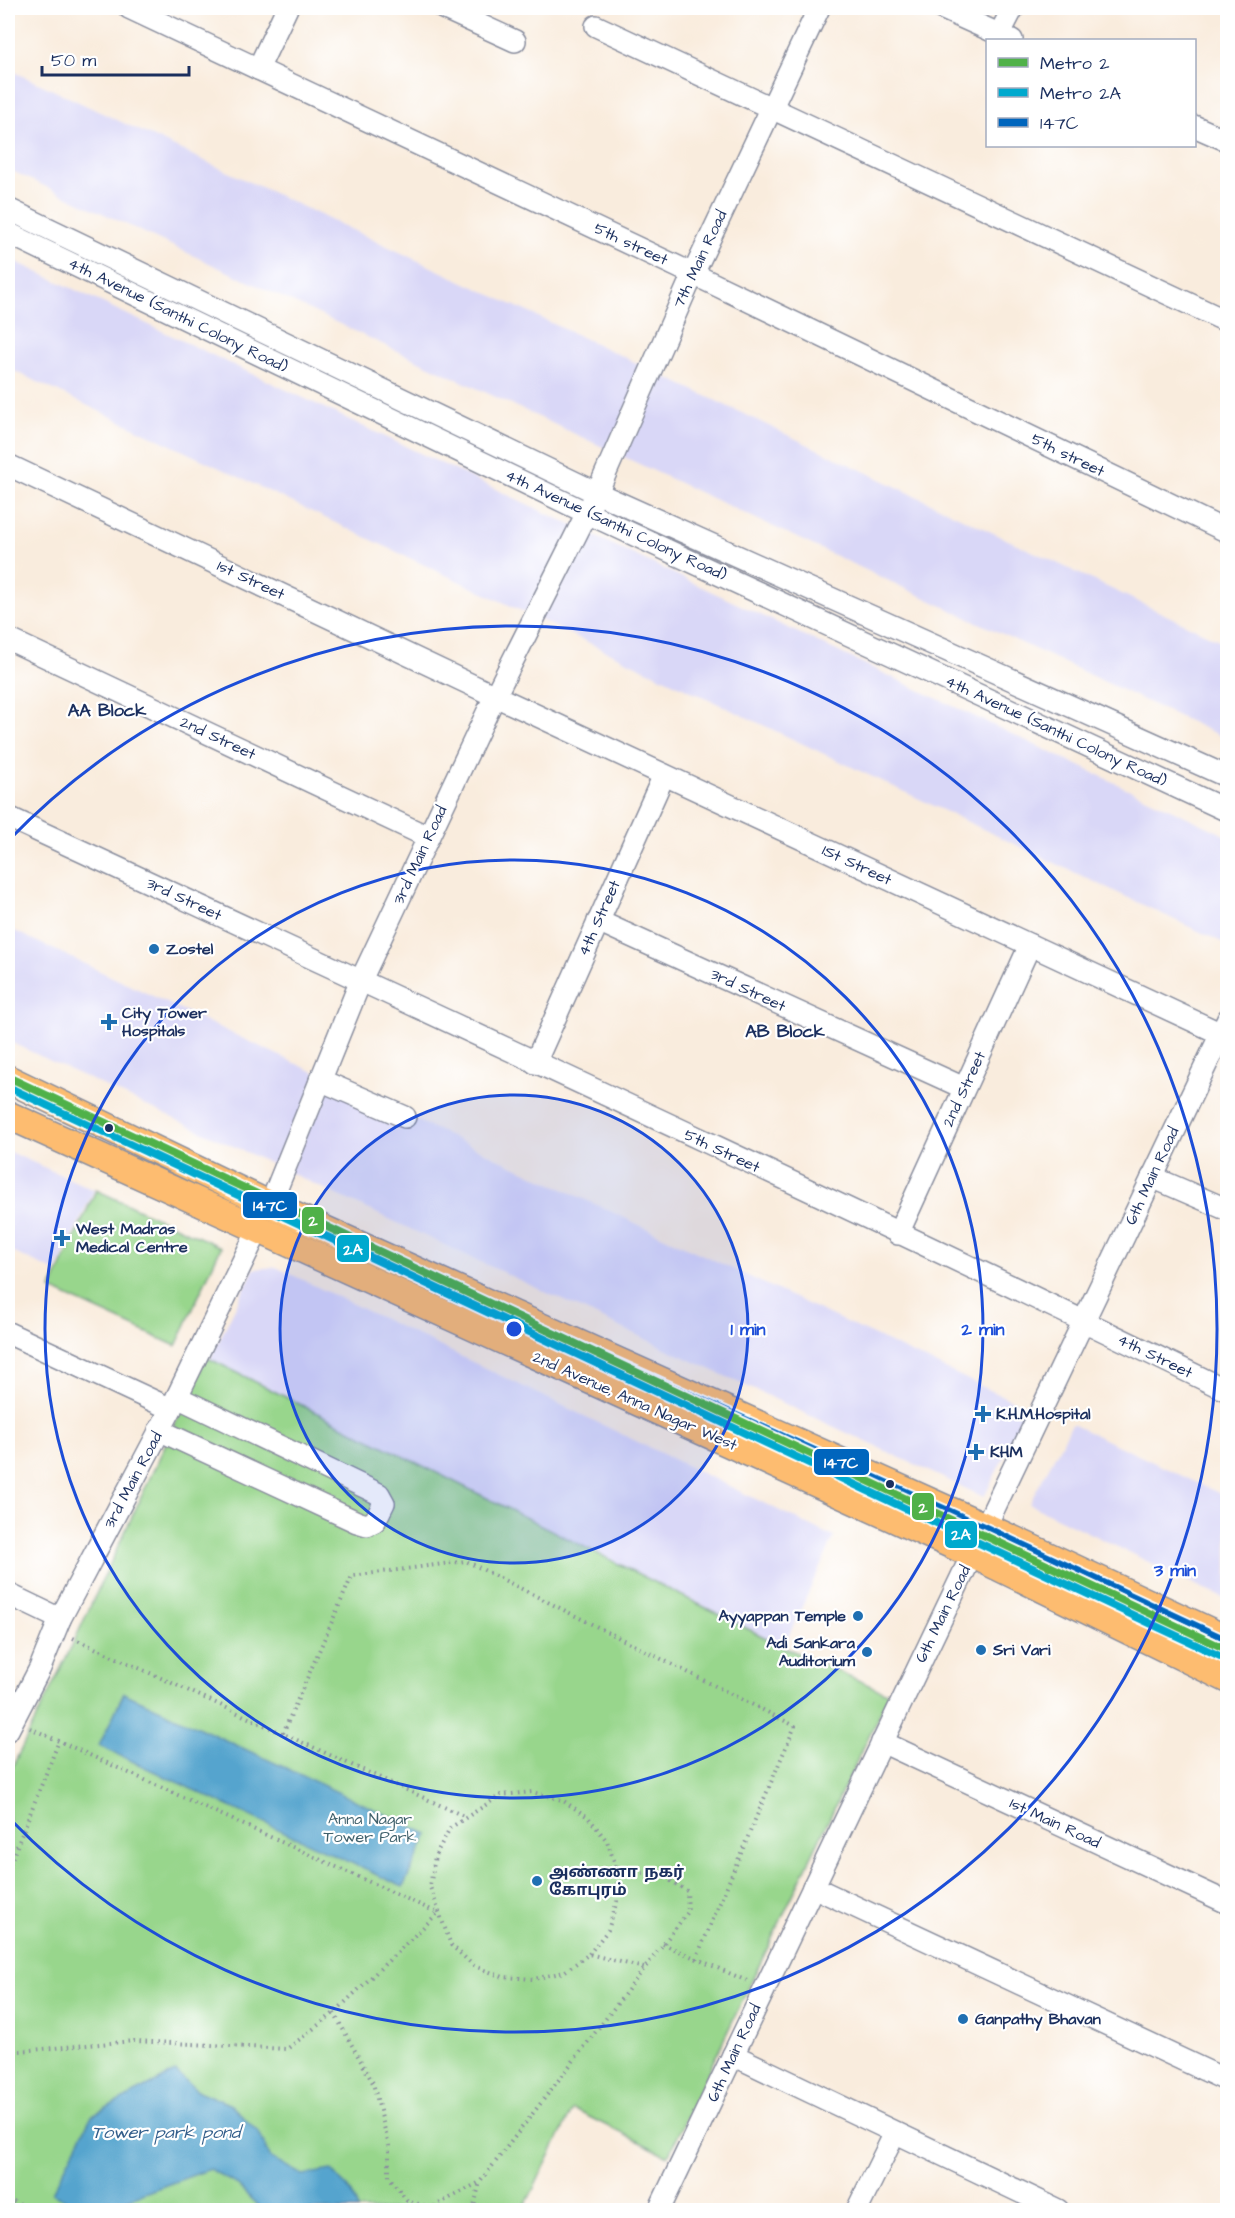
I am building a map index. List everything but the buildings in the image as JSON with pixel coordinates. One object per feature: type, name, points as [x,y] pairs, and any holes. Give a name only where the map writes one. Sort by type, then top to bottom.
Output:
[{"type":"main road","name":"2nd Avenue, Anna Nagar West","points":[[8,1079],[270,1205],[986,1527],[1227,1640]]},
{"type":"main road","name":"2nd Avenue, Anna Nagar West","points":[[8,1115],[972,1554],[1227,1679]]},
{"type":"street","name":"5th street","points":[[129,8],[693,274],[1227,532]]},
{"type":"street","points":[[258,69],[287,8]]},
{"type":"street","points":[[443,8],[515,41]]},
{"type":"street","name":"7th Main Road","points":[[587,513],[693,274],[819,8]]},
{"type":"street","points":[[941,8],[1005,38],[1012,8]]},
{"type":"street","points":[[596,26],[1227,322]]},
{"type":"street","points":[[1196,127],[1227,141]]},
{"type":"street","name":"4th Avenue (Santhi Colony Road)","points":[[8,210],[597,493],[1227,777]]},
{"type":"street","name":"4th Avenue (Santhi Colony Road)","points":[[8,233],[587,513],[1227,811]]},
{"type":"street","name":"1st Street","points":[[8,465],[495,696]]},
{"type":"street","name":"3rd Main Road","points":[[270,1205],[361,980],[495,696],[587,513]]},
{"type":"street","name":"2nd Street","points":[[8,639],[428,837]]},
{"type":"street","name":"1St Street","points":[[495,696],[1030,945],[1225,1030]]},
{"type":"street","name":"4th Street","points":[[535,1063],[664,774]]},
{"type":"street","name":"3rd Street","points":[[8,817],[361,980]]},
{"type":"street","name":"3rd Street","points":[[598,921],[964,1089]]},
{"type":"street","name":"2nd Street","points":[[898,1234],[1030,945]]},
{"type":"street","name":"5th Street","points":[[361,980],[1083,1321]]},
{"type":"street","name":"6th Main Road","points":[[659,2211],[1152,1177],[1225,1030]]},
{"type":"street","points":[[321,1080],[405,1117]]},
{"type":"street","points":[[1152,1177],[1227,1210]]},
{"type":"street","name":"3rd Main Road","points":[[9,1723],[39,1668],[58,1624],[174,1403],[258,1230]]},
{"type":"street","name":"4th Street","points":[[1083,1321],[1227,1391]]},
{"type":"street","points":[[8,1333],[174,1403],[379,1494],[384,1503],[375,1521],[367,1525],[357,1522],[159,1430]]},
{"type":"street","points":[[8,1594],[58,1624]]},
{"type":"street","name":"1st Main Road","points":[[882,1742],[1227,1903]]},
{"type":"street","points":[[813,1887],[1227,2081]]},
{"type":"street","points":[[733,2055],[1058,2211]]},
{"type":"street","points":[[857,2211],[895,2133]]},
{"type":"path","points":[[283,1733],[352,1576],[466,1561],[795,1726],[696,1959]]},
{"type":"path","points":[[58,1624],[283,1733],[466,1817]]},
{"type":"path","points":[[9,1723],[59,1741],[438,1913]]},
{"type":"path","points":[[8,1869],[59,1741]]},
{"type":"path","points":[[532,1792],[562,1800],[588,1817],[607,1841],[617,1870],[618,1901],[608,1930],[589,1954],[564,1972],[534,1980],[503,1977],[474,1966],[451,1945],[430,1887],[435,1856],[450,1828],[466,1817],[501,1795],[532,1792]]},
{"type":"path","points":[[473,2211],[480,2182],[688,1912],[687,1891],[660,1875],[617,1870]]},
{"type":"path","points":[[8,2052],[134,2041],[287,2049],[334,2013],[438,1913]]},
{"type":"path","points":[[663,1944],[765,1989]]},
{"type":"path","points":[[589,1954],[644,1968]]},
{"type":"path","points":[[334,2013],[373,2083],[389,2146],[389,2177],[407,2200],[431,2208],[480,2182]]},
{"type":"path","points":[[8,2199],[31,2211]]},
{"type":"shaded area","points":[[8,69],[609,350],[1227,644],[1227,739],[8,169]]},
{"type":"shaded area","points":[[8,258],[1227,836],[1226,944],[8,368]]},
{"type":"shaded area","points":[[8,928],[1028,1408],[984,1497],[8,1041]]},
{"type":"shaded area","points":[[8,1151],[94,1190],[56,1272],[8,1250]]},
{"type":"shaded area","points":[[276,1267],[834,1537],[784,1646],[210,1359],[254,1269]]},
{"type":"shaded area","points":[[1072,1424],[1227,1497],[1227,1600],[1029,1504]]},
{"type":"green space","points":[[96,1190],[221,1247],[176,1346],[51,1289]]},
{"type":"green space","name":"Anna Nagar Tower Park","points":[[206,1357],[780,1645],[889,1694],[668,2156],[573,2109],[523,2210],[8,2210],[8,1776],[77,1635]]},
{"type":"water","points":[[124,1693],[428,1834],[403,1887],[99,1746]]},
{"type":"water","name":"Tower park pond","points":[[176,2072],[196,2090],[231,2105],[259,2133],[271,2158],[302,2175],[332,2170],[352,2193],[358,2210],[262,2210],[237,2185],[210,2169],[125,2200],[73,2204],[52,2193],[92,2115]]},
{"type":"metro line","name":"2","points":[[8,1077],[1228,1650]]},
{"type":"metro line","name":"2A","points":[[8,1087],[1224,1658]]},
{"type":"transit line","name":"147C","points":[[8,1079],[270,1205],[986,1527],[1228,1640]]},
{"type":"place","name":"Zostel","points":[[154,949]]},
{"type":"place","name":"City Tower Hospitals","points":[[109,1022]]},
{"type":"place","name":"West Madras Medical Centre","points":[[62,1238]]},
{"type":"place","name":"K.H.M.Hospital","points":[[983,1414]]},
{"type":"place","name":"KHM","points":[[976,1452]]},
{"type":"place","name":"Ayyappan Temple","points":[[858,1616]]},
{"type":"place","name":"Sri Vari","points":[[981,1650]]},
{"type":"place","name":"Adi Sankara Auditorium","points":[[867,1652]]},
{"type":"place","name":"அண்ணா நகர் கோபுரம்","points":[[537,1881]]},
{"type":"place","name":"Ganpathy Bhavan","points":[[963,2019]]},
{"type":"district","name":"AA Block","points":[[107,710]]},
{"type":"district","name":"AB Block","points":[[785,1031]]}]
